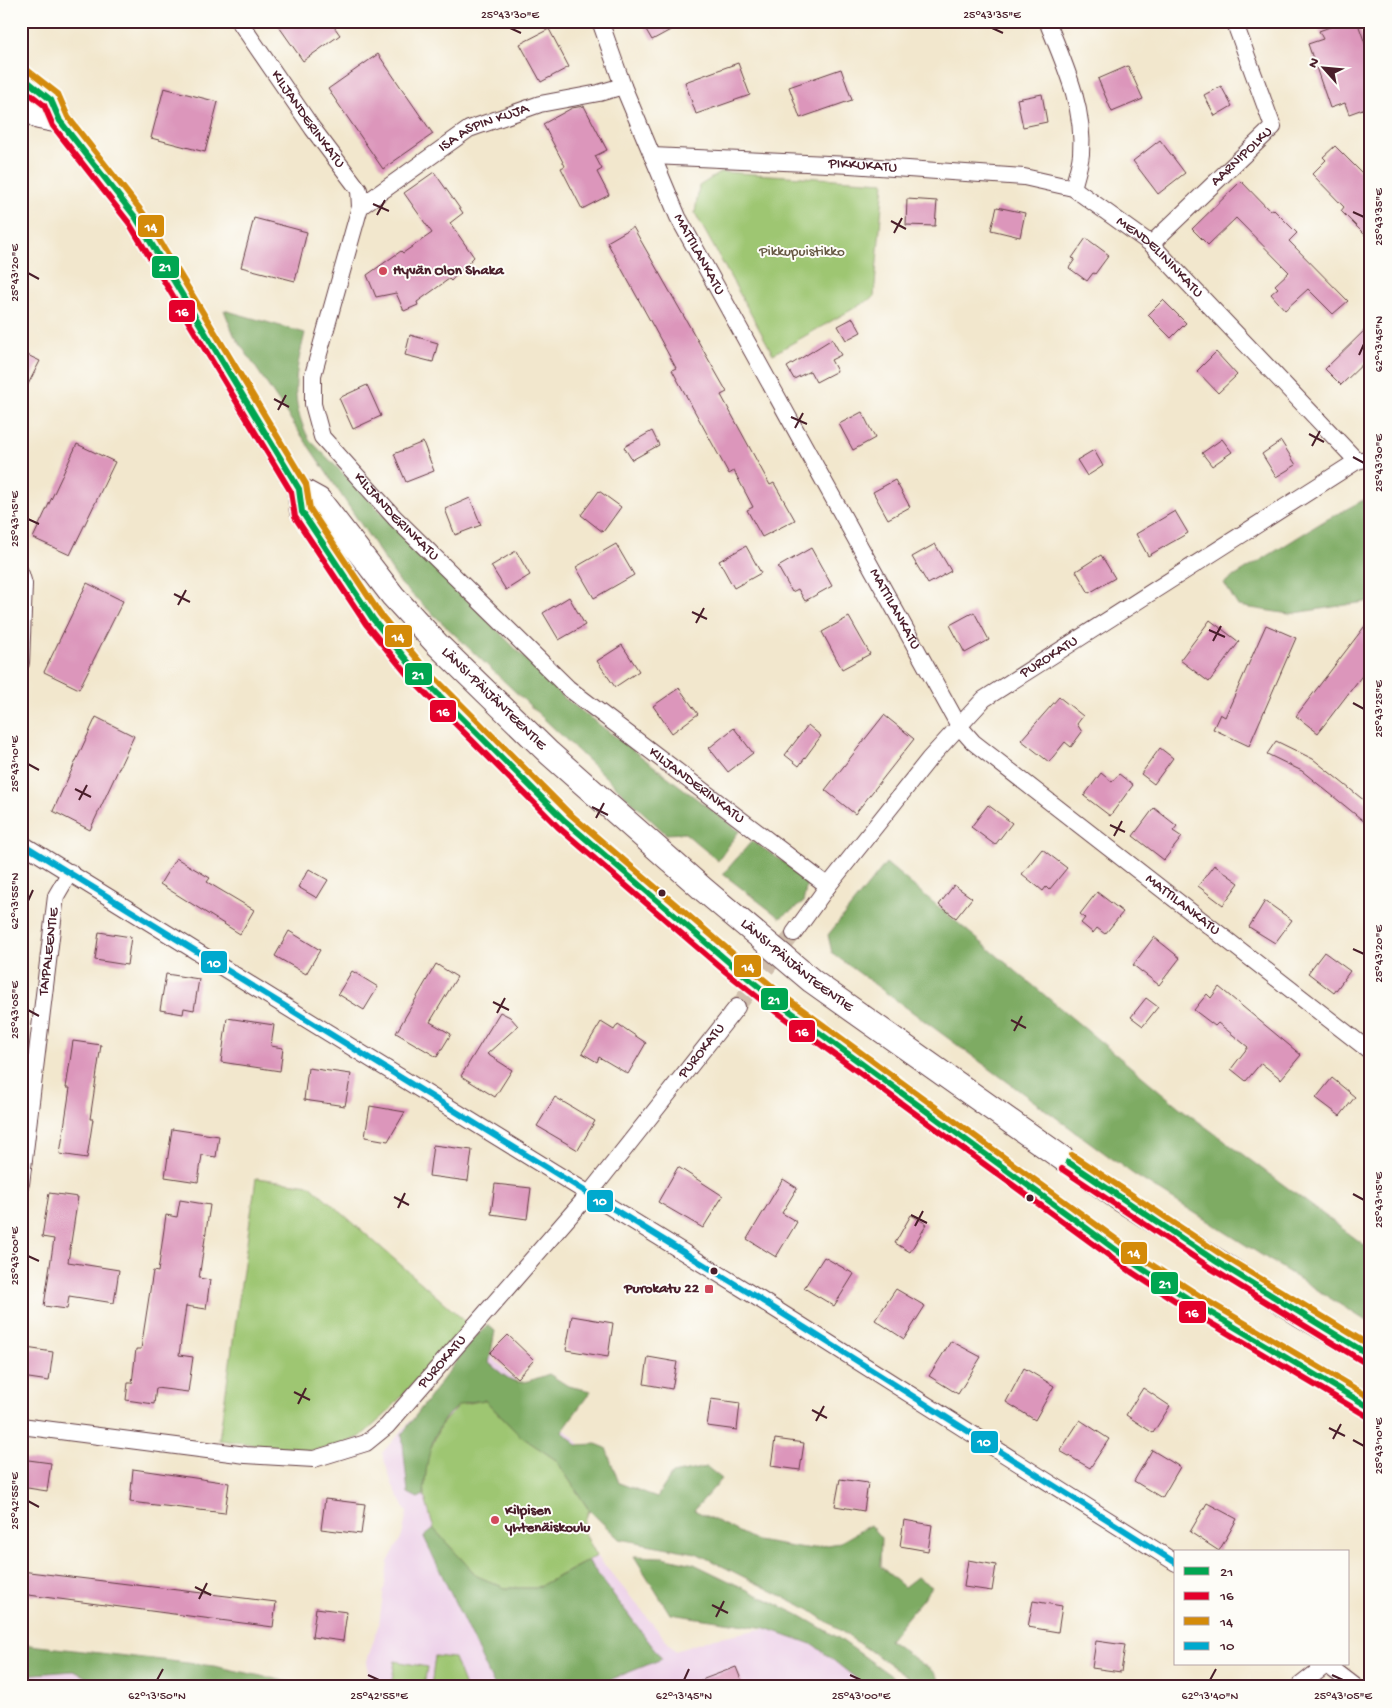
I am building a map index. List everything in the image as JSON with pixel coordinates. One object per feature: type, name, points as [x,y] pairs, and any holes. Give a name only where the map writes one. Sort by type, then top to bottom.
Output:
[{"type":"main road","name":"LÄNSI-PÄIJÄNTEENTIE","points":[[21,76],[51,100],[60,121],[136,218],[299,488],[302,512],[373,619],[417,673],[564,820],[780,1004],[1138,1266],[1201,1307],[1371,1408]]},
{"type":"main road","points":[[21,104],[39,117],[60,121]]},
{"type":"main road","name":"LÄNSI-PÄIJÄNTEENTIE","points":[[299,488],[319,500],[393,596],[437,644],[548,753],[704,890],[812,981],[1117,1197],[1300,1314],[1371,1356]]},
{"type":"street","name":"KILJANDERINKATU","points":[[239,21],[313,129],[359,190],[360,207],[313,374],[314,404],[322,437],[394,518],[568,688],[828,886]]},
{"type":"street","name":"MATTILANKATU","points":[[600,21],[623,86],[678,217],[959,726],[973,742],[1371,1052]]},
{"type":"street","points":[[1047,21],[1070,83],[1080,122],[1081,155],[1073,188]]},
{"type":"street","name":"AARNIPOLKU","points":[[1150,244],[1273,127],[1234,21]]},
{"type":"street","name":"ISA ASPIN KUJA","points":[[360,207],[470,130],[540,104],[599,93],[623,86]]},
{"type":"street","name":"PIKKUKATU","points":[[652,156],[850,164],[1014,176],[1073,188]]},
{"type":"street","name":"MENDELININKATU","points":[[1073,188],[1150,244],[1364,460]]},
{"type":"street","name":"PUROKATU","points":[[794,933],[828,886],[934,754],[984,698],[1364,460]]},
{"type":"street","points":[[21,574],[24,584],[21,663]]},
{"type":"street","points":[[21,843],[786,1316],[1174,1562]]},
{"type":"street","name":"TAIPALEENTIE","points":[[21,1184],[56,896],[70,872]]},
{"type":"street","name":"PUROKATU","points":[[21,1426],[239,1454],[314,1460],[366,1443],[386,1426],[590,1194],[737,1007]]},
{"type":"street","points":[[1298,1687],[1324,1666]]},
{"type":"street","points":[[1329,1666],[1356,1687]]},
{"type":"shaded area","name":"Kilpisen yhtenäiskoulu","points":[[479,1344],[619,1483],[589,1510],[582,1529],[597,1556],[675,1651],[715,1638],[766,1628],[814,1645],[867,1687],[369,1687],[367,1661],[379,1623],[388,1562],[402,1536],[407,1512],[392,1484],[382,1453]]},
{"type":"shaded area","points":[[74,1671],[105,1687],[21,1687],[21,1675]]},
{"type":"green space","name":"Pikkupuistikko","points":[[721,172],[884,182],[874,297],[773,354],[695,213],[699,186]]},
{"type":"green space","points":[[224,310],[305,333],[297,374],[296,399],[309,439],[563,697],[739,831],[718,861],[685,833],[666,834],[401,584],[234,335]]},
{"type":"green space","points":[[1371,496],[1371,601],[1289,614],[1238,606],[1224,583],[1324,521]]},
{"type":"green space","points":[[752,841],[808,878],[803,903],[780,918],[723,874]]},
{"type":"green space","points":[[886,863],[1179,1107],[1371,1250],[1371,1324],[1133,1174],[832,953],[828,935]]},
{"type":"green space","points":[[256,1178],[310,1185],[467,1323],[385,1415],[360,1437],[337,1446],[308,1451],[219,1440]]},
{"type":"green space","points":[[488,1325],[495,1331],[489,1363],[511,1380],[517,1382],[530,1381],[549,1374],[568,1386],[591,1391],[562,1431],[577,1445],[596,1444],[606,1448],[619,1483],[657,1497],[672,1474],[707,1467],[722,1479],[694,1510],[757,1541],[805,1549],[839,1543],[870,1525],[881,1538],[880,1566],[904,1587],[917,1577],[932,1587],[889,1640],[935,1673],[944,1687],[923,1687],[810,1610],[696,1553],[619,1539],[589,1510],[556,1460],[519,1435],[485,1400],[458,1406],[449,1414],[441,1424],[431,1446],[424,1495],[418,1498],[408,1493],[402,1434],[473,1339]]},
{"type":"green space","points":[[485,1400],[519,1435],[556,1460],[589,1510],[582,1529],[597,1556],[536,1588],[505,1588],[477,1576],[434,1529],[424,1495],[427,1458],[440,1426],[459,1405]]},
{"type":"green space","points":[[434,1529],[477,1576],[505,1588],[536,1588],[588,1561],[662,1659],[592,1687],[495,1687],[424,1537]]},
{"type":"green space","points":[[634,1556],[663,1557],[694,1564],[799,1615],[837,1637],[907,1687],[867,1687],[814,1645],[766,1628],[670,1614]]},
{"type":"green space","points":[[21,1644],[214,1666],[313,1687],[105,1687],[74,1671],[21,1675]]},
{"type":"green space","points":[[435,1656],[454,1658],[465,1687],[431,1687]]},
{"type":"green space","points":[[395,1661],[427,1667],[424,1687],[391,1687]]},
{"type":"building","points":[[275,21],[330,21],[340,35],[303,61]]},
{"type":"building","points":[[641,21],[687,21],[652,40]]},
{"type":"building","points":[[1346,21],[1357,21],[1371,60],[1371,106],[1349,114],[1345,103],[1330,108],[1308,44],[1323,39],[1319,31]]},
{"type":"building","points":[[549,29],[569,67],[541,82],[520,44]]},
{"type":"building","points":[[378,54],[433,134],[383,169],[328,89]]},
{"type":"building","points":[[738,63],[750,95],[696,114],[685,82]]},
{"type":"building","points":[[1128,66],[1143,99],[1112,112],[1098,79]]},
{"type":"building","points":[[841,69],[852,100],[800,118],[789,87]]},
{"type":"building","points":[[1221,86],[1232,106],[1215,116],[1204,95]]},
{"type":"building","points":[[164,88],[218,102],[205,152],[151,138]]},
{"type":"building","points":[[1042,94],[1047,122],[1023,127],[1017,99]]},
{"type":"building","points":[[584,106],[607,150],[595,156],[602,169],[597,172],[609,195],[582,209],[561,168],[565,166],[543,124],[572,108]]},
{"type":"building","points":[[1160,140],[1185,173],[1158,194],[1133,161]]},
{"type":"building","points":[[1335,146],[1371,182],[1371,241],[1341,211],[1344,207],[1312,174],[1326,160],[1323,157]]},
{"type":"building","points":[[434,172],[463,213],[450,223],[474,257],[451,281],[449,279],[417,302],[418,305],[404,311],[396,293],[376,297],[367,275],[401,251],[403,253],[432,233],[404,193]]},
{"type":"building","points":[[1241,181],[1270,211],[1273,209],[1297,233],[1289,241],[1348,301],[1333,314],[1308,289],[1285,310],[1271,294],[1278,288],[1275,285],[1289,272],[1236,218],[1208,245],[1192,229]]},
{"type":"building","points":[[907,199],[937,201],[935,226],[906,225]]},
{"type":"building","points":[[997,207],[1025,213],[1020,237],[991,230]]},
{"type":"building","points":[[254,218],[307,232],[295,281],[241,267]]},
{"type":"building","points":[[633,227],[727,392],[721,395],[770,485],[774,483],[795,520],[762,537],[747,510],[753,507],[734,471],[729,474],[672,370],[676,368],[607,242]]},
{"type":"building","points":[[1086,238],[1109,255],[1095,274],[1093,273],[1087,281],[1069,268],[1075,259],[1072,258]]},
{"type":"building","points":[[1163,300],[1186,323],[1171,338],[1148,315]]},
{"type":"building","points":[[853,318],[861,332],[846,340],[838,326]]},
{"type":"building","points":[[1371,324],[1371,356],[1341,385],[1325,369]]},
{"type":"building","points":[[410,335],[438,343],[433,362],[405,355]]},
{"type":"building","points":[[832,339],[841,355],[831,360],[837,371],[816,382],[810,371],[794,379],[787,367]]},
{"type":"building","points":[[21,352],[40,361],[21,398]]},
{"type":"building","points":[[1216,352],[1237,375],[1218,393],[1197,371]]},
{"type":"building","points":[[367,385],[381,416],[353,429],[339,398]]},
{"type":"building","points":[[862,412],[875,438],[853,450],[839,424]]},
{"type":"building","points":[[652,431],[659,445],[632,460],[624,447]]},
{"type":"building","points":[[1222,439],[1232,452],[1212,466],[1202,453]]},
{"type":"building","points":[[1281,441],[1296,465],[1276,477],[1262,454]]},
{"type":"building","points":[[423,442],[434,471],[406,482],[394,454]]},
{"type":"building","points":[[77,444],[115,462],[70,555],[33,538]]},
{"type":"building","points":[[1094,450],[1103,466],[1087,476],[1077,460]]},
{"type":"building","points":[[895,480],[910,507],[888,519],[873,492]]},
{"type":"building","points":[[599,491],[621,507],[603,532],[581,515]]},
{"type":"building","points":[[470,498],[481,525],[455,535],[445,509]]},
{"type":"building","points":[[1175,511],[1188,533],[1148,556],[1136,534]]},
{"type":"building","points":[[616,544],[634,575],[594,598],[576,567]]},
{"type":"building","points":[[935,544],[951,571],[928,584],[912,557]]},
{"type":"building","points":[[746,546],[761,573],[734,588],[719,561]]},
{"type":"building","points":[[811,548],[832,586],[805,601],[798,589],[792,592],[778,567]]},
{"type":"building","points":[[516,551],[530,575],[506,590],[491,566]]},
{"type":"building","points":[[1101,555],[1115,578],[1089,593],[1076,571]]},
{"type":"building","points":[[87,583],[123,601],[79,689],[44,672]]},
{"type":"building","points":[[569,597],[585,625],[559,640],[543,613]]},
{"type":"building","points":[[974,612],[989,640],[965,653],[950,625]]},
{"type":"building","points":[[849,617],[870,654],[842,669],[822,632]]},
{"type":"building","points":[[1371,618],[1371,664],[1318,733],[1296,716]]},
{"type":"building","points":[[1210,620],[1239,642],[1209,682],[1180,660]]},
{"type":"building","points":[[1266,625],[1296,638],[1249,746],[1213,729],[1220,714],[1225,717]]},
{"type":"building","points":[[622,645],[639,671],[615,687],[597,661]]},
{"type":"building","points":[[679,688],[698,714],[672,733],[653,706]]},
{"type":"building","points":[[1059,697],[1083,716],[1077,724],[1082,732],[1071,747],[1065,742],[1049,762],[1021,740]]},
{"type":"building","points":[[884,715],[914,739],[855,814],[825,790]]},
{"type":"building","points":[[96,717],[134,736],[90,830],[53,811]]},
{"type":"building","points":[[808,725],[821,736],[799,766],[785,755]]},
{"type":"building","points":[[734,728],[753,753],[728,772],[709,748]]},
{"type":"building","points":[[1276,741],[1313,759],[1371,806],[1371,827],[1302,771],[1267,754]]},
{"type":"building","points":[[1160,748],[1173,758],[1154,784],[1141,774]]},
{"type":"building","points":[[1101,773],[1112,782],[1119,774],[1133,785],[1110,816],[1084,796]]},
{"type":"building","points":[[988,805],[1012,823],[995,845],[971,827]]},
{"type":"building","points":[[1154,808],[1177,826],[1173,831],[1182,837],[1164,860],[1133,836]]},
{"type":"building","points":[[1042,849],[1067,868],[1049,890],[1046,887],[1043,891],[1022,874]]},
{"type":"building","points":[[176,858],[210,878],[207,882],[254,910],[240,934],[160,884]]},
{"type":"building","points":[[1214,865],[1239,883],[1223,905],[1198,886]]},
{"type":"building","points":[[309,869],[328,880],[317,898],[298,887]]},
{"type":"building","points":[[954,885],[972,898],[956,918],[939,905]]},
{"type":"building","points":[[1097,892],[1123,912],[1105,934],[1097,928],[1093,933],[1081,923],[1085,918],[1080,914]]},
{"type":"building","points":[[1265,901],[1292,920],[1275,943],[1249,927]]},
{"type":"building","points":[[289,931],[320,950],[306,974],[275,956]]},
{"type":"building","points":[[99,932],[131,937],[127,965],[95,960]]},
{"type":"building","points":[[1154,937],[1180,958],[1159,985],[1133,965]]},
{"type":"building","points":[[1324,952],[1350,971],[1334,993],[1308,973]]},
{"type":"building","points":[[436,964],[457,977],[430,1022],[451,1034],[437,1057],[396,1033]]},
{"type":"building","points":[[352,971],[378,987],[364,1010],[338,994]]},
{"type":"building","points":[[166,974],[199,979],[194,1010],[184,1008],[183,1014],[160,1010]]},
{"type":"building","points":[[1219,987],[1301,1055],[1281,1079],[1261,1063],[1246,1081],[1231,1069],[1248,1047],[1218,1023],[1215,1026],[1194,1010],[1207,994],[1211,998]]},
{"type":"building","points":[[1146,998],[1158,1007],[1143,1026],[1131,1017]]},
{"type":"building","points":[[500,1012],[510,1017],[518,1026],[487,1054],[512,1070],[495,1097],[461,1076]]},
{"type":"building","points":[[227,1018],[274,1025],[271,1046],[283,1048],[280,1071],[221,1062]]},
{"type":"building","points":[[601,1022],[614,1030],[618,1024],[646,1043],[628,1074],[599,1057],[597,1062],[582,1053]]},
{"type":"building","points":[[73,1041],[101,1045],[90,1119],[93,1119],[87,1158],[60,1154],[70,1088],[66,1088]]},
{"type":"building","points":[[308,1068],[351,1074],[345,1106],[304,1100]]},
{"type":"building","points":[[1332,1078],[1355,1097],[1340,1116],[1316,1098]]},
{"type":"building","points":[[555,1097],[595,1121],[578,1150],[537,1126]]},
{"type":"building","points":[[370,1106],[405,1112],[388,1141],[365,1137]]},
{"type":"building","points":[[172,1129],[219,1136],[216,1157],[202,1155],[198,1182],[165,1177]]},
{"type":"building","points":[[433,1145],[472,1150],[468,1181],[429,1176]]},
{"type":"building","points":[[678,1167],[723,1196],[703,1228],[658,1202]]},
{"type":"building","points":[[783,1179],[797,1188],[782,1213],[797,1222],[776,1257],[747,1239]]},
{"type":"building","points":[[495,1184],[531,1188],[527,1219],[491,1214]]},
{"type":"building","points":[[49,1193],[78,1197],[68,1262],[119,1270],[114,1303],[69,1296],[67,1309],[44,1306],[54,1239],[42,1237]]},
{"type":"building","points":[[180,1200],[210,1205],[199,1278],[210,1280],[206,1309],[186,1306],[179,1355],[193,1357],[188,1392],[156,1388],[154,1404],[126,1400],[128,1383],[132,1383],[136,1349],[141,1349],[153,1271],[158,1272],[166,1215],[177,1217]]},
{"type":"building","points":[[911,1215],[927,1224],[910,1252],[895,1243]]},
{"type":"building","points":[[824,1257],[854,1274],[834,1306],[804,1288]]},
{"type":"building","points":[[896,1289],[925,1306],[904,1339],[875,1320]]},
{"type":"building","points":[[572,1316],[613,1323],[608,1357],[566,1350]]},
{"type":"building","points":[[508,1335],[534,1360],[517,1378],[490,1353]]},
{"type":"building","points":[[951,1341],[981,1357],[958,1394],[929,1376]]},
{"type":"building","points":[[26,1348],[53,1352],[49,1381],[22,1377]]},
{"type":"building","points":[[648,1357],[677,1362],[672,1389],[644,1384]]},
{"type":"building","points":[[1024,1368],[1054,1386],[1035,1420],[1006,1402]]},
{"type":"building","points":[[1143,1388],[1170,1406],[1153,1433],[1126,1415]]},
{"type":"building","points":[[711,1399],[740,1403],[737,1430],[707,1426]]},
{"type":"building","points":[[1080,1420],[1109,1439],[1090,1468],[1060,1451]]},
{"type":"building","points":[[775,1439],[804,1443],[800,1470],[771,1466]]},
{"type":"building","points":[[1152,1450],[1180,1467],[1162,1498],[1134,1481]]},
{"type":"building","points":[[21,1459],[51,1463],[47,1491],[21,1487]]},
{"type":"building","points":[[133,1469],[229,1483],[225,1513],[130,1502]]},
{"type":"building","points":[[840,1479],[868,1483],[864,1511],[835,1506]]},
{"type":"building","points":[[325,1499],[365,1504],[361,1534],[321,1529]]},
{"type":"building","points":[[1207,1503],[1237,1519],[1220,1550],[1190,1532]]},
{"type":"building","points":[[904,1520],[932,1525],[928,1551],[900,1546]]},
{"type":"building","points":[[968,1560],[996,1565],[992,1591],[964,1587]]},
{"type":"building","points":[[21,1571],[276,1602],[273,1627],[21,1594]]},
{"type":"building","points":[[1033,1601],[1062,1606],[1058,1632],[1028,1627]]},
{"type":"building","points":[[316,1608],[347,1612],[343,1641],[312,1637]]},
{"type":"building","points":[[1096,1641],[1125,1645],[1121,1672],[1092,1668]]},
{"type":"building","points":[[736,1667],[744,1687],[688,1687],[688,1685]]},
{"type":"tunnel","points":[[737,1007],[794,933]]},
{"type":"transit line","name":"14","points":[[26,69],[58,94],[68,117],[143,213],[306,484],[310,509],[380,614],[424,667],[570,814],[785,997],[1143,1259],[1206,1300],[1371,1398]]},
{"type":"transit line","name":"21","points":[[21,76],[51,100],[60,121],[136,218],[299,489],[302,512],[373,619],[417,673],[564,820],[780,1004],[1138,1266],[1201,1307],[1371,1408]]},
{"type":"transit line","name":"16","points":[[21,87],[44,105],[53,126],[129,223],[291,492],[295,517],[366,624],[411,679],[558,827],[726,972],[775,1011],[1133,1273],[1197,1315],[1367,1416]]},
{"type":"transit line","name":"10","points":[[21,843],[761,1300],[1174,1562]]},
{"type":"transit line","name":"14","points":[[1072,1155],[1222,1255],[1371,1346]]},
{"type":"transit line","name":"21","points":[[1068,1162],[1217,1262],[1371,1356]]},
{"type":"transit line","name":"16","points":[[1062,1169],[1212,1269],[1367,1364]]},
{"type":"place","name":"Hyvän Olon Shaka","points":[[383,271]]},
{"type":"place","name":"Purokatu 22","points":[[709,1289]]},
{"type":"place","name":"Kilpisen yhtenäiskoulu","points":[[495,1520]]}]
